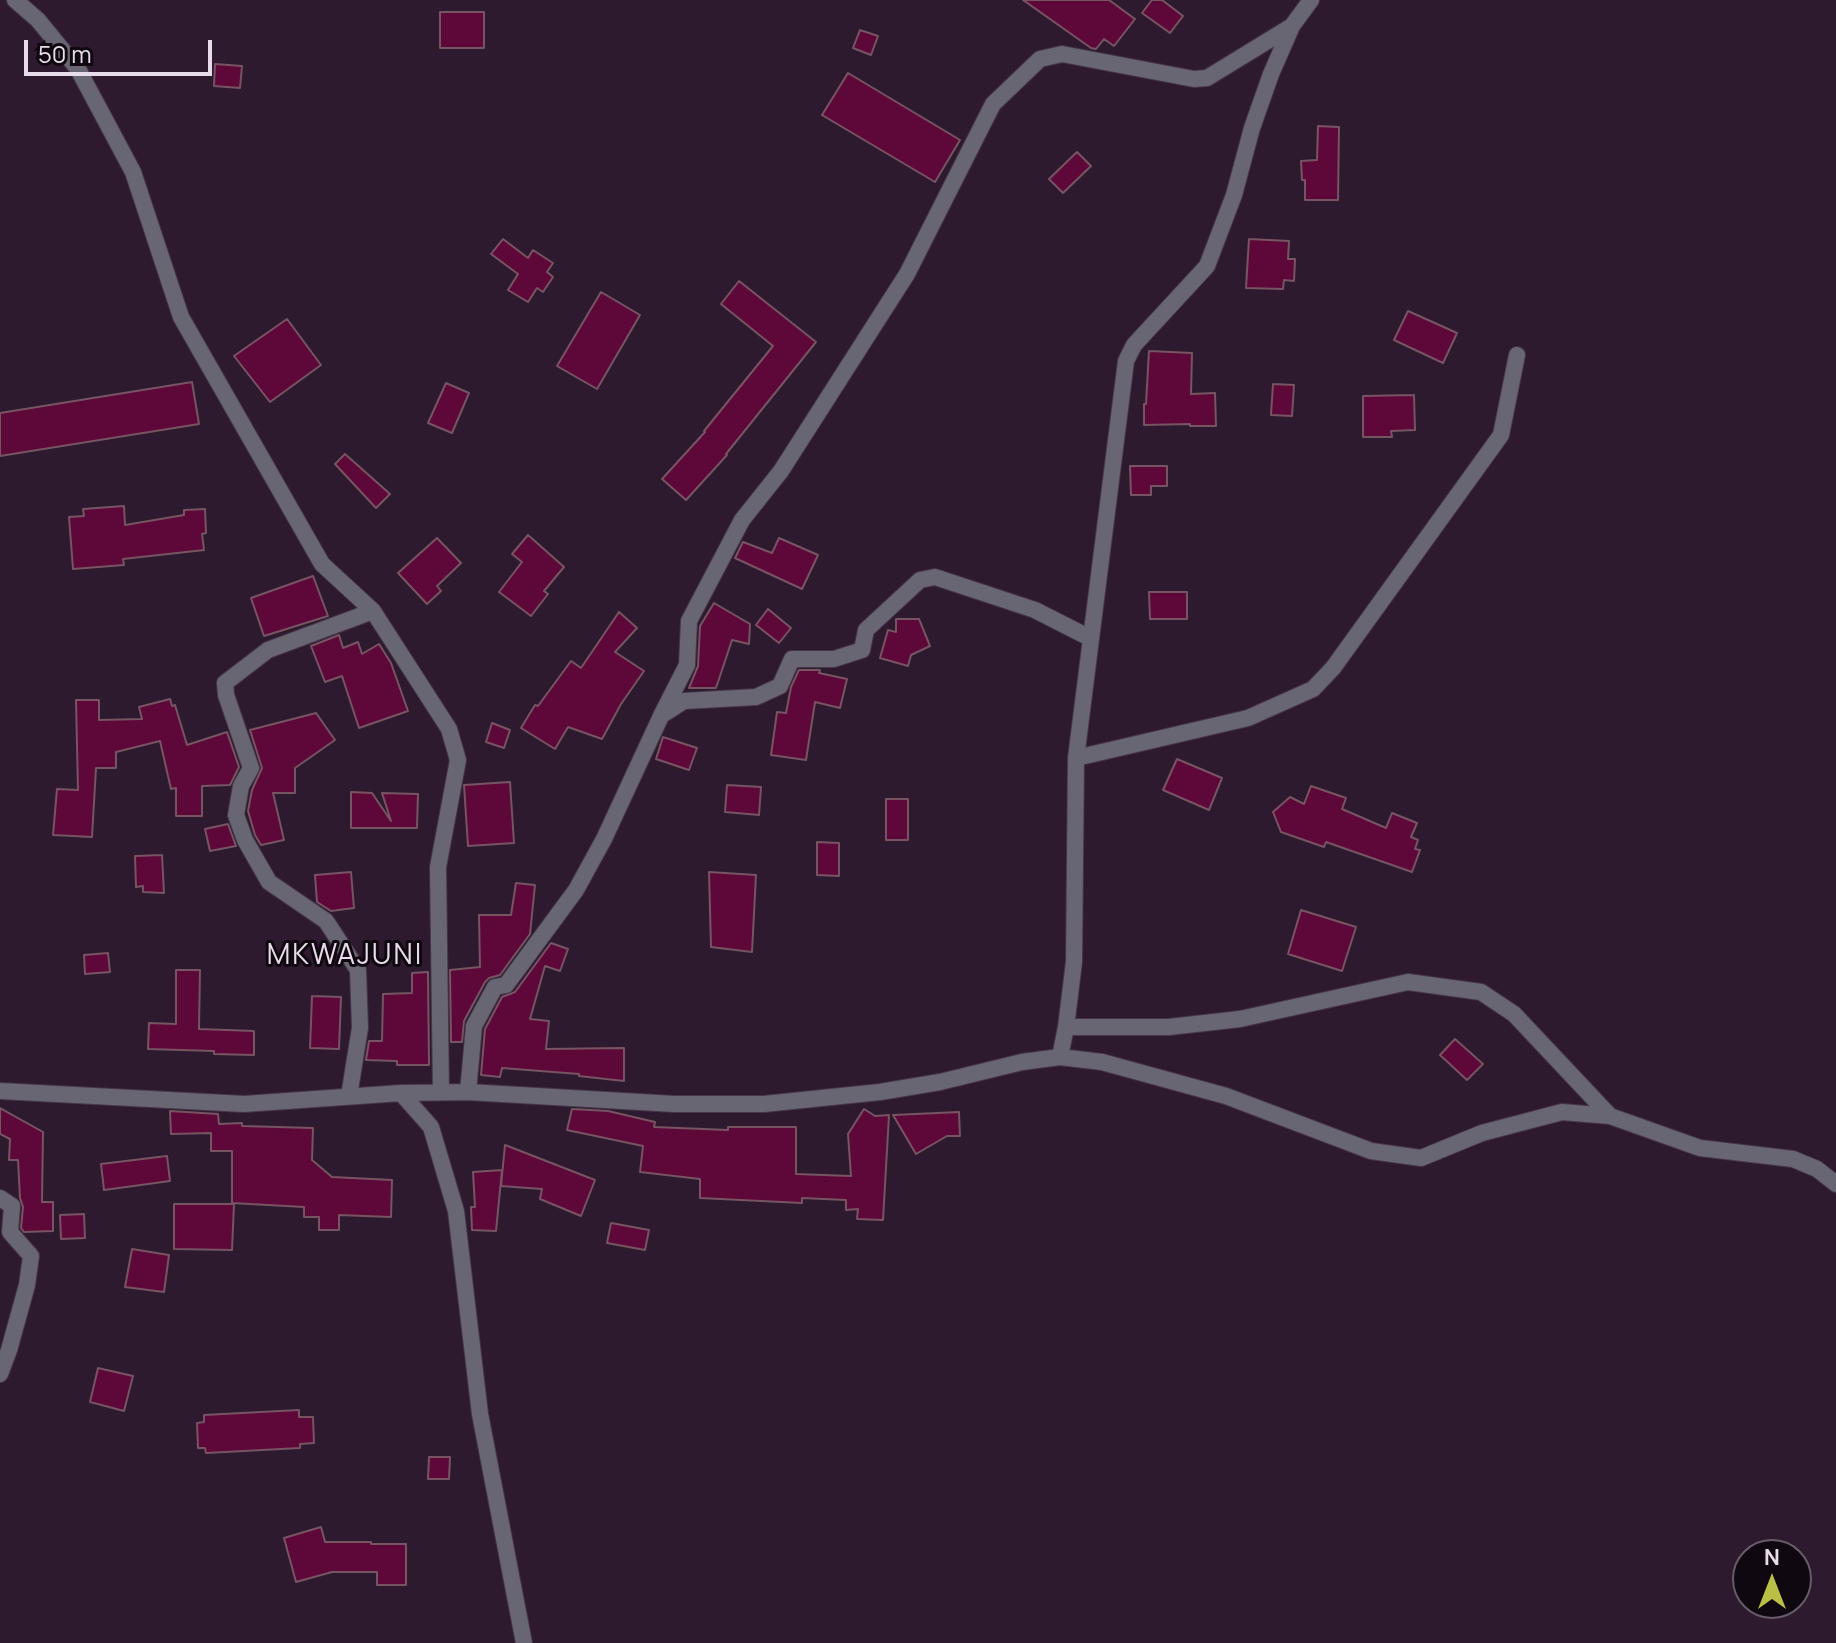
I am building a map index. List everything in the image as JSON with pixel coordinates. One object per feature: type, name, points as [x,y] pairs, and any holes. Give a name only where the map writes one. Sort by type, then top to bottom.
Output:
[{"type":"street","points":[[15,0],[38,20],[78,69],[133,172],[181,317],[322,564],[373,611],[449,729],[458,760],[438,867],[441,1092]]},
{"type":"street","points":[[1060,1057],[1074,962],[1076,758],[1126,361],[1134,345],[1207,266],[1234,195],[1271,74],[1292,26],[1311,0]]},
{"type":"street","points":[[468,1092],[474,1026],[495,987],[506,985],[576,890],[604,839],[687,665],[689,621],[742,520],[781,471],[907,274],[993,104],[1040,59],[1062,54],[1194,79],[1207,78],[1292,26]]},
{"type":"street","points":[[1076,758],[1248,718],[1313,689],[1333,668],[1501,435],[1517,355]]},
{"type":"street","points":[[661,716],[684,701],[756,697],[780,686],[792,659],[834,659],[862,650],[866,630],[920,580],[935,577],[1035,610],[1090,638]]},
{"type":"street","points":[[349,1096],[360,1028],[358,970],[326,921],[269,882],[245,840],[236,815],[241,786],[251,768],[226,695],[225,683],[268,650],[373,611]]},
{"type":"street","points":[[1066,1027],[1169,1027],[1240,1019],[1408,982],[1481,992],[1514,1014],[1610,1116]]},
{"type":"street","points":[[0,1091],[244,1104],[441,1092],[674,1104],[764,1104],[925,1085],[1022,1062],[1060,1057],[1102,1062],[1226,1096],[1371,1151],[1421,1158],[1482,1133],[1562,1112],[1610,1116],[1700,1148],[1793,1159],[1817,1169],[1836,1184]]},
{"type":"street","points":[[401,1093],[431,1127],[456,1211],[480,1414],[524,1643]]},
{"type":"street","points":[[0,1198],[12,1206],[10,1232],[31,1256],[27,1285],[0,1374]]},
{"type":"building","points":[[1023,0],[1109,0],[1135,19],[1114,46],[1104,39],[1096,49]]},
{"type":"building","points":[[1152,0],[1162,0],[1183,16],[1170,33],[1142,13]]},
{"type":"building","points":[[440,12],[484,12],[484,48],[440,48]]},
{"type":"building","points":[[860,30],[878,36],[871,55],[853,48]]},
{"type":"building","points":[[215,64],[242,66],[240,88],[214,86]]},
{"type":"building","points":[[848,73],[960,140],[935,182],[822,115]]},
{"type":"building","points":[[1318,126],[1339,127],[1338,200],[1305,200],[1301,161],[1317,160]]},
{"type":"building","points":[[1077,152],[1091,166],[1063,193],[1049,179]]},
{"type":"building","points":[[503,239],[528,258],[533,250],[553,263],[547,272],[553,277],[543,292],[537,288],[528,302],[508,290],[518,274],[491,254]]},
{"type":"building","points":[[1249,239],[1289,241],[1288,259],[1295,259],[1294,281],[1284,280],[1283,289],[1246,288]]},
{"type":"building","points":[[739,281],[816,342],[727,455],[686,500],[662,479],[705,432],[773,346],[721,304]]},
{"type":"building","points":[[601,292],[640,315],[597,389],[557,366]]},
{"type":"building","points":[[1408,311],[1457,333],[1443,363],[1394,340]]},
{"type":"building","points":[[287,319],[321,365],[270,402],[234,356]]},
{"type":"building","points":[[1149,351],[1192,353],[1191,394],[1215,393],[1216,426],[1144,425]]},
{"type":"building","points":[[192,382],[199,424],[0,456],[0,413]]},
{"type":"building","points":[[446,383],[469,393],[452,433],[428,423]]},
{"type":"building","points":[[1273,384],[1294,385],[1292,416],[1271,415]]},
{"type":"building","points":[[1414,395],[1415,430],[1391,431],[1392,437],[1363,437],[1363,396]]},
{"type":"building","points":[[345,454],[390,494],[376,508],[335,464]]},
{"type":"building","points":[[1130,466],[1167,466],[1167,486],[1151,486],[1151,495],[1131,495]]},
{"type":"building","points":[[124,506],[125,525],[184,515],[184,510],[205,509],[204,550],[123,559],[124,565],[73,569],[69,517],[84,516],[83,509]]},
{"type":"building","points":[[528,535],[564,567],[544,591],[548,594],[531,616],[499,592],[522,562],[512,554]]},
{"type":"building","points":[[437,538],[461,563],[437,586],[441,591],[427,604],[398,573]]},
{"type":"building","points":[[779,538],[818,555],[802,589],[735,558],[743,542],[772,553]]},
{"type":"building","points":[[313,576],[328,616],[264,636],[251,598]]},
{"type":"building","points":[[1149,592],[1187,592],[1187,619],[1150,619]]},
{"type":"building","points":[[714,603],[750,624],[749,644],[732,640],[716,688],[689,688],[698,666],[700,626]]},
{"type":"building","points":[[768,609],[791,628],[779,643],[756,625]]},
{"type":"building","points":[[619,612],[637,628],[615,652],[644,671],[602,739],[568,727],[555,749],[521,728],[535,705],[538,706],[571,661],[581,668]]},
{"type":"building","points":[[896,619],[919,619],[930,646],[911,655],[908,666],[880,658],[888,630],[896,632]]},
{"type":"building","points":[[339,635],[343,648],[358,642],[362,654],[379,644],[391,663],[408,711],[359,728],[342,676],[325,682],[311,646]]},
{"type":"building","points":[[799,670],[820,670],[819,673],[847,679],[840,708],[815,702],[806,760],[771,755],[777,712],[786,713],[791,687]]},
{"type":"building","points":[[170,699],[172,706],[175,705],[187,745],[227,732],[239,767],[230,785],[202,786],[202,816],[176,816],[176,788],[171,789],[160,741],[116,752],[116,768],[96,768],[92,837],[53,835],[57,789],[78,790],[76,700],[99,700],[99,720],[142,719],[139,707]]},
{"type":"building","points":[[316,713],[335,740],[295,768],[295,793],[273,793],[284,840],[261,845],[248,811],[252,790],[262,768],[250,730]]},
{"type":"building","points":[[492,723],[510,730],[504,748],[486,742]]},
{"type":"building","points":[[663,737],[697,748],[689,770],[656,759]]},
{"type":"building","points":[[1177,759],[1222,778],[1209,810],[1163,790]]},
{"type":"building","points":[[510,782],[514,843],[468,846],[464,785]]},
{"type":"building","points":[[727,785],[761,787],[759,815],[725,812]]},
{"type":"building","points":[[1311,786],[1346,798],[1342,809],[1386,828],[1392,813],[1417,823],[1411,837],[1418,840],[1415,849],[1420,850],[1412,872],[1326,842],[1324,847],[1281,832],[1273,812],[1290,797],[1304,804]]},
{"type":"building","points":[[351,792],[372,793],[391,821],[382,793],[418,794],[417,828],[351,828]]},
{"type":"building","points":[[886,799],[908,799],[908,840],[886,840]]},
{"type":"building","points":[[228,824],[236,846],[210,851],[205,829]]},
{"type":"building","points":[[817,842],[839,843],[839,876],[817,875]]},
{"type":"building","points":[[162,855],[164,893],[143,892],[143,886],[136,887],[135,856]]},
{"type":"building","points":[[351,872],[354,908],[331,911],[317,902],[315,875]]},
{"type":"building","points":[[709,872],[756,875],[752,952],[711,947]]},
{"type":"building","points":[[516,883],[535,885],[530,934],[500,975],[485,982],[464,1021],[462,1042],[451,1042],[450,970],[480,967],[479,915],[511,915]]},
{"type":"building","points":[[1301,910],[1356,927],[1342,971],[1288,954]]},
{"type":"building","points":[[551,943],[568,949],[560,971],[545,966],[530,1019],[549,1021],[546,1049],[624,1048],[624,1081],[502,1068],[500,1077],[481,1075],[485,1029],[502,997],[515,992]]},
{"type":"building","points":[[108,953],[110,972],[85,974],[84,955]]},
{"type":"building","points":[[176,970],[200,970],[199,1029],[254,1031],[254,1055],[148,1049],[149,1023],[176,1024]]},
{"type":"building","points":[[428,972],[429,1065],[397,1065],[397,1061],[366,1060],[369,1041],[382,1041],[383,994],[412,993],[412,973]]},
{"type":"building","points":[[312,996],[341,997],[339,1049],[310,1048]]},
{"type":"building","points":[[1455,1039],[1483,1064],[1467,1080],[1440,1055]]},
{"type":"building","points":[[0,1108],[43,1132],[42,1202],[53,1202],[53,1231],[24,1232],[21,1228],[23,1207],[18,1160],[9,1160],[10,1139],[0,1134]]},
{"type":"building","points":[[572,1109],[608,1111],[655,1122],[654,1127],[728,1130],[728,1127],[796,1127],[796,1174],[851,1176],[848,1134],[864,1109],[875,1116],[889,1115],[883,1220],[857,1219],[858,1209],[846,1210],[846,1200],[802,1198],[802,1203],[700,1198],[700,1179],[640,1172],[643,1146],[567,1130]]},
{"type":"building","points":[[170,1111],[218,1114],[219,1124],[313,1128],[312,1160],[332,1177],[392,1180],[391,1217],[339,1215],[339,1230],[319,1230],[319,1217],[304,1217],[304,1207],[232,1203],[232,1151],[211,1151],[211,1133],[171,1134]]},
{"type":"building","points":[[959,1112],[960,1136],[947,1136],[916,1154],[893,1115]]},
{"type":"building","points":[[505,1145],[595,1180],[581,1216],[540,1199],[542,1189],[501,1186]]},
{"type":"building","points":[[167,1156],[170,1181],[104,1190],[101,1164]]},
{"type":"building","points":[[502,1170],[496,1231],[472,1230],[471,1207],[475,1207],[473,1172]]},
{"type":"building","points":[[174,1204],[234,1204],[232,1250],[174,1249]]},
{"type":"building","points":[[84,1214],[85,1238],[61,1239],[60,1215]]},
{"type":"building","points":[[611,1223],[649,1230],[645,1250],[607,1243]]},
{"type":"building","points":[[132,1249],[169,1255],[164,1292],[125,1287]]},
{"type":"building","points":[[98,1368],[133,1376],[124,1411],[90,1402]]},
{"type":"building","points":[[299,1410],[299,1417],[313,1417],[314,1443],[300,1444],[300,1448],[206,1453],[205,1448],[198,1448],[197,1423],[204,1422],[204,1415]]},
{"type":"building","points":[[429,1457],[450,1457],[449,1479],[428,1479]]},
{"type":"building","points":[[321,1527],[325,1542],[406,1544],[406,1585],[377,1585],[377,1572],[332,1572],[296,1582],[284,1538]]},
{"type":"district","name":"MKWAJUNI","points":[[345,956]]}]
